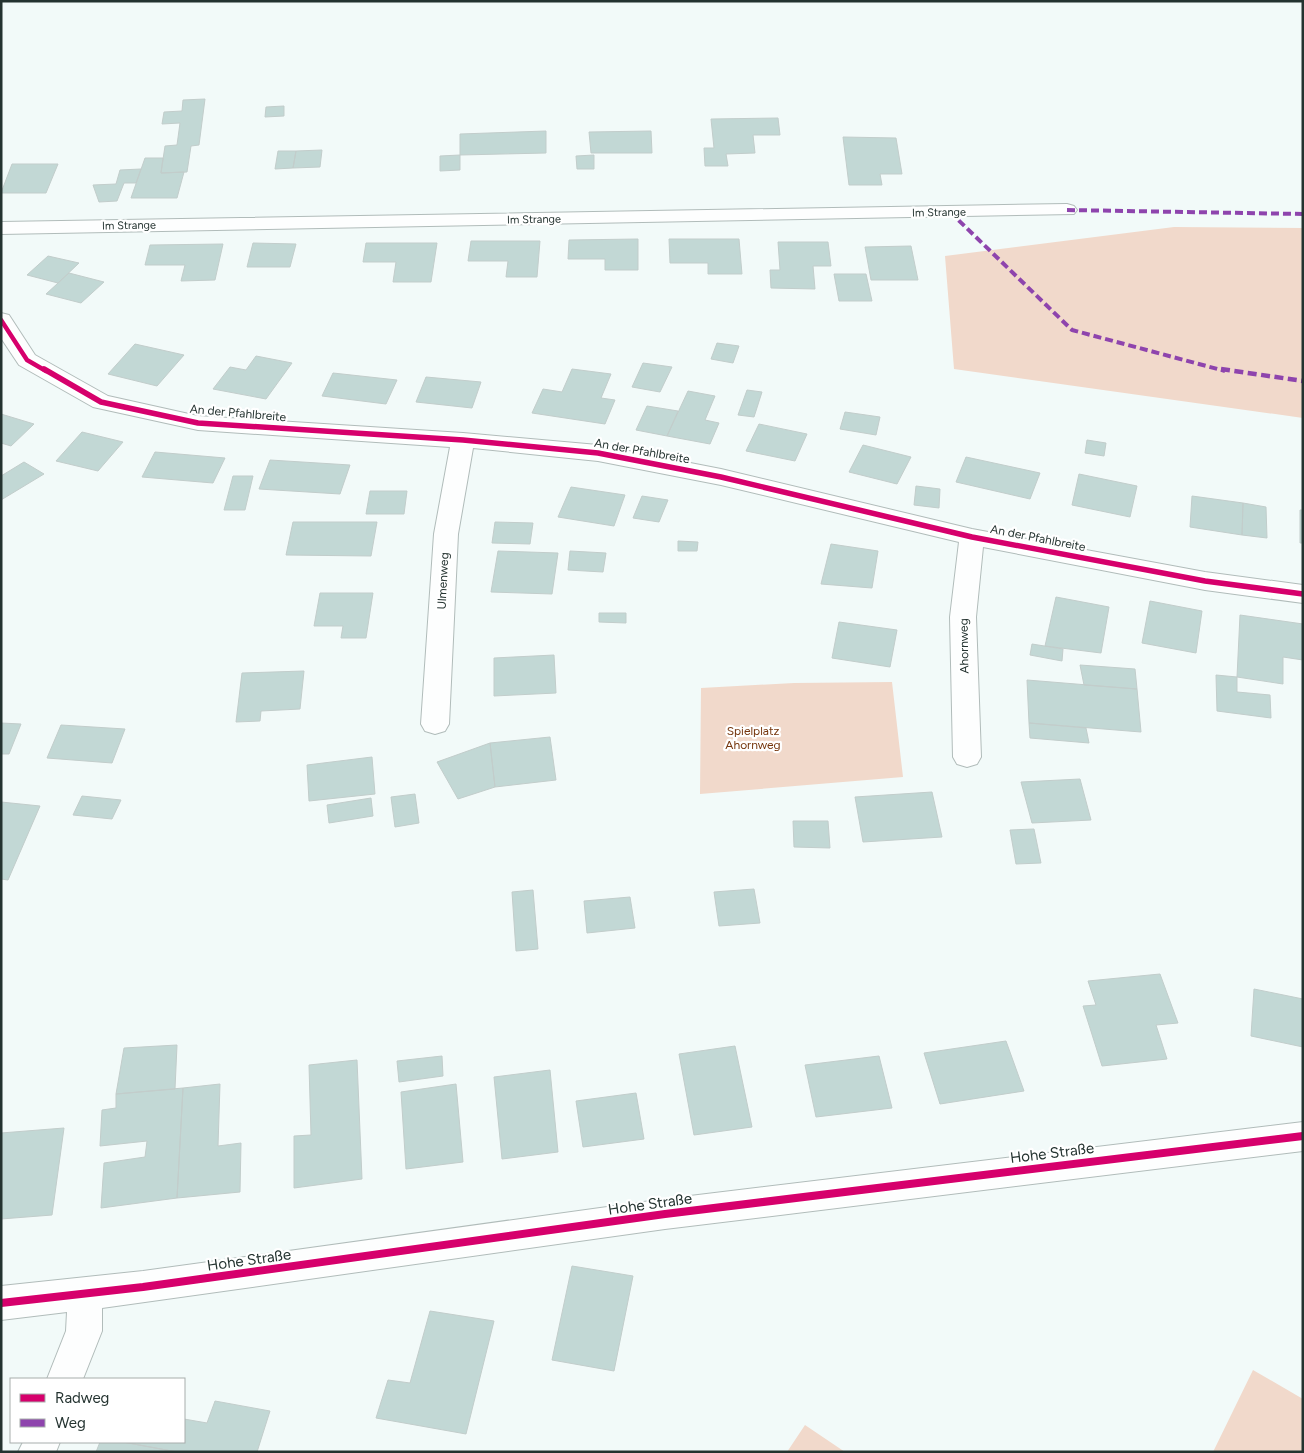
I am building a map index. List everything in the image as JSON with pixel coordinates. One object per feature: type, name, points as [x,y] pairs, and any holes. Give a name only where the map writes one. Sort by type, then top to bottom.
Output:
[{"type":"street","name":"Im Strange","points":[[1,228],[1067,210]]},
{"type":"street","name":"An der Pfahlbreite","points":[[1,320],[27,360],[101,402],[198,423],[463,440],[598,453],[721,477],[972,537],[1205,581],[1303,594]]},
{"type":"street","name":"Ulmenweg","points":[[435,724],[446,534],[463,440]]},
{"type":"street","name":"Ahornweg","points":[[967,757],[962,616],[972,537]]},
{"type":"street","name":"Hohe Straße","points":[[1,1303],[85,1295],[665,1214],[1303,1136]]},
{"type":"street","points":[[65,1378],[84,1331],[85,1295]]},
{"type":"green space","points":[[1174,227],[1303,228],[1303,418],[954,369],[945,256]]},
{"type":"green space","name":"Spielplatz Ahornweg","points":[[892,682],[903,777],[700,794],[701,688],[794,683]]},
{"type":"green space","points":[[1253,1370],[1303,1399],[1303,1452],[1213,1452]]},
{"type":"green space","points":[[805,1425],[845,1452],[787,1452]]},
{"type":"building","points":[[205,99],[199,145],[191,146],[187,172],[161,173],[165,146],[177,145],[180,123],[162,124],[164,112],[182,111],[183,100]]},
{"type":"building","points":[[284,106],[284,116],[265,117],[266,107]]},
{"type":"building","points":[[778,118],[780,135],[753,135],[755,153],[726,154],[728,166],[705,166],[704,148],[714,148],[711,119]]},
{"type":"building","points":[[546,131],[546,153],[460,155],[460,134]]},
{"type":"building","points":[[651,131],[652,153],[591,153],[589,132]]},
{"type":"building","points":[[843,137],[896,138],[902,174],[880,174],[882,185],[849,185]]},
{"type":"building","points":[[322,150],[320,167],[293,168],[296,151]]},
{"type":"building","points":[[278,151],[296,151],[293,168],[275,169]]},
{"type":"building","points":[[460,155],[460,170],[440,171],[440,156]]},
{"type":"building","points":[[594,155],[594,169],[577,169],[576,156]]},
{"type":"building","points":[[145,158],[163,158],[161,173],[184,172],[177,198],[131,198]]},
{"type":"building","points":[[12,164],[58,164],[46,193],[1,193]]},
{"type":"building","points":[[141,169],[136,183],[124,183],[117,201],[99,202],[93,185],[116,184],[120,170]]},
{"type":"building","points":[[638,239],[638,270],[605,270],[605,259],[568,259],[569,240]]},
{"type":"building","points":[[669,239],[739,239],[742,274],[708,274],[708,263],[670,263]]},
{"type":"building","points":[[471,241],[540,241],[537,277],[506,277],[508,261],[468,261]]},
{"type":"building","points":[[778,242],[828,242],[831,266],[813,266],[815,289],[771,288],[770,270],[780,270]]},
{"type":"building","points":[[253,243],[296,244],[290,267],[247,267]]},
{"type":"building","points":[[366,243],[437,243],[431,282],[393,282],[396,262],[363,262]]},
{"type":"building","points":[[223,244],[215,280],[181,281],[185,265],[145,265],[150,245]]},
{"type":"building","points":[[911,246],[918,280],[871,280],[865,247]]},
{"type":"building","points":[[48,256],[79,263],[58,283],[27,275]]},
{"type":"building","points":[[69,273],[104,282],[81,303],[46,294]]},
{"type":"building","points":[[834,274],[866,274],[872,301],[839,301]]},
{"type":"building","points":[[717,343],[739,346],[733,363],[711,359]]},
{"type":"building","points":[[135,344],[184,355],[157,386],[108,374]]},
{"type":"building","points":[[256,356],[292,363],[266,399],[213,389],[230,367],[246,370]]},
{"type":"building","points":[[643,363],[672,367],[660,392],[632,387]]},
{"type":"building","points":[[572,369],[611,374],[601,398],[615,400],[605,424],[532,413],[543,389],[562,392]]},
{"type":"building","points":[[333,373],[397,380],[386,404],[322,396]]},
{"type":"building","points":[[426,377],[481,382],[472,408],[416,402]]},
{"type":"building","points":[[747,390],[762,392],[754,417],[738,415]]},
{"type":"building","points":[[688,391],[715,396],[705,420],[719,423],[710,444],[667,436]]},
{"type":"building","points":[[647,406],[678,411],[667,436],[636,430]]},
{"type":"building","points":[[845,412],[880,417],[876,435],[840,429]]},
{"type":"building","points":[[1,414],[34,424],[11,446],[1,443]]},
{"type":"building","points":[[759,424],[807,434],[795,461],[746,451]]},
{"type":"building","points":[[82,432],[123,442],[98,471],[56,461]]},
{"type":"building","points":[[1087,440],[1106,443],[1104,456],[1085,453]]},
{"type":"building","points":[[863,445],[911,457],[897,484],[849,472]]},
{"type":"building","points":[[155,452],[225,458],[213,483],[142,477]]},
{"type":"building","points":[[966,457],[1040,473],[1030,499],[956,482]]},
{"type":"building","points":[[270,460],[350,465],[340,494],[259,489]]},
{"type":"building","points":[[24,462],[44,474],[1,500],[1,476]]},
{"type":"building","points":[[1079,474],[1137,486],[1130,517],[1072,505]]},
{"type":"building","points":[[233,476],[253,476],[245,510],[224,510]]},
{"type":"building","points":[[916,486],[940,489],[939,508],[914,505]]},
{"type":"building","points":[[571,487],[625,495],[614,526],[558,517]]},
{"type":"building","points":[[370,491],[407,491],[404,514],[366,514]]},
{"type":"building","points":[[642,496],[668,500],[659,522],[633,518]]},
{"type":"building","points":[[1192,496],[1243,503],[1242,535],[1190,527]]},
{"type":"building","points":[[1243,503],[1266,507],[1267,538],[1242,535]]},
{"type":"building","points":[[1300,510],[1303,510],[1303,543],[1300,543]]},
{"type":"building","points":[[293,522],[377,522],[371,556],[286,555]]},
{"type":"building","points":[[495,522],[533,523],[530,544],[492,543]]},
{"type":"building","points":[[678,541],[698,542],[697,551],[678,551]]},
{"type":"building","points":[[831,544],[878,551],[872,588],[821,584]]},
{"type":"building","points":[[498,551],[558,553],[552,594],[491,592]]},
{"type":"building","points":[[570,551],[606,553],[603,572],[568,570]]},
{"type":"building","points":[[320,593],[373,593],[366,638],[341,638],[343,626],[314,626]]},
{"type":"building","points":[[1056,597],[1109,607],[1101,653],[1045,646]]},
{"type":"building","points":[[1150,601],[1202,611],[1196,653],[1142,643]]},
{"type":"building","points":[[599,613],[626,613],[626,623],[599,622]]},
{"type":"building","points":[[1240,615],[1303,624],[1303,660],[1283,657],[1283,684],[1237,677]]},
{"type":"building","points":[[839,622],[897,630],[890,667],[832,658]]},
{"type":"building","points":[[1032,644],[1063,649],[1062,661],[1030,655]]},
{"type":"building","points":[[554,655],[556,693],[494,696],[494,658]]},
{"type":"building","points":[[1080,665],[1135,669],[1137,689],[1084,685]]},
{"type":"building","points":[[304,671],[300,709],[261,711],[260,721],[236,722],[242,673]]},
{"type":"building","points":[[1216,675],[1237,677],[1237,692],[1270,695],[1271,718],[1217,711]]},
{"type":"building","points":[[1027,680],[1137,689],[1141,732],[1029,723]]},
{"type":"building","points":[[1,723],[21,724],[9,754],[1,754]]},
{"type":"building","points":[[1029,723],[1086,728],[1089,743],[1030,738]]},
{"type":"building","points":[[61,725],[125,729],[112,763],[47,758]]},
{"type":"building","points":[[550,737],[556,780],[495,787],[490,743]]},
{"type":"building","points":[[490,743],[495,787],[458,799],[437,762]]},
{"type":"building","points":[[372,757],[375,794],[309,801],[307,765]]},
{"type":"building","points":[[1080,779],[1091,820],[1032,823],[1021,782]]},
{"type":"building","points":[[932,792],[942,837],[863,842],[855,797]]},
{"type":"building","points":[[415,794],[419,823],[395,827],[391,797]]},
{"type":"building","points":[[82,796],[121,800],[112,819],[73,815]]},
{"type":"building","points":[[371,798],[373,816],[329,823],[327,805]]},
{"type":"building","points":[[1,802],[40,806],[8,880],[1,879]]},
{"type":"building","points":[[793,821],[828,821],[830,848],[794,847]]},
{"type":"building","points":[[1034,829],[1041,863],[1016,864],[1010,830]]},
{"type":"building","points":[[754,889],[760,923],[719,926],[714,892]]},
{"type":"building","points":[[533,890],[538,949],[516,951],[512,892]]},
{"type":"building","points":[[630,897],[635,928],[587,933],[584,901]]},
{"type":"building","points":[[1160,974],[1178,1023],[1156,1025],[1167,1059],[1102,1066],[1083,1006],[1096,1005],[1088,981]]},
{"type":"building","points":[[1254,989],[1303,999],[1303,1047],[1251,1036]]},
{"type":"building","points":[[1006,1041],[1024,1091],[940,1104],[924,1053]]},
{"type":"building","points":[[177,1045],[175,1089],[116,1094],[124,1048]]},
{"type":"building","points":[[735,1046],[752,1127],[694,1135],[679,1054]]},
{"type":"building","points":[[442,1056],[443,1076],[399,1082],[397,1061]]},
{"type":"building","points":[[879,1056],[892,1108],[816,1117],[805,1065]]},
{"type":"building","points":[[357,1060],[362,1179],[294,1188],[294,1136],[311,1135],[309,1065]]},
{"type":"building","points":[[550,1070],[558,1152],[502,1159],[494,1077]]},
{"type":"building","points":[[220,1084],[218,1146],[241,1143],[240,1192],[177,1198],[183,1088]]},
{"type":"building","points":[[456,1084],[463,1162],[406,1169],[401,1092]]},
{"type":"building","points":[[183,1088],[177,1198],[101,1208],[104,1163],[145,1157],[147,1141],[100,1146],[102,1110],[116,1108],[116,1094]]},
{"type":"building","points":[[636,1093],[644,1139],[583,1147],[576,1101]]},
{"type":"building","points":[[64,1128],[52,1215],[1,1219],[1,1133]]},
{"type":"building","points":[[572,1266],[633,1276],[614,1371],[552,1360]]},
{"type":"building","points":[[430,1311],[494,1321],[466,1434],[376,1418],[388,1380],[410,1383]]},
{"type":"building","points":[[215,1401],[270,1411],[257,1452],[177,1452],[128,1443],[185,1443],[185,1419],[207,1423]]},
{"type":"building","points":[[100,1443],[128,1443],[177,1452],[96,1452]]},
{"type":"marked path","points":[[1067,210],[1303,214]]},
{"type":"marked path","points":[[950,212],[1072,330],[1230,372],[1303,381]]},
{"type":"cycle path","points":[[1,320],[27,360],[101,402],[198,423],[463,440],[598,453],[721,477],[972,537],[1205,581],[1303,594]]},
{"type":"cycle path","points":[[1,1303],[143,1287],[665,1214],[1303,1136]]}]
